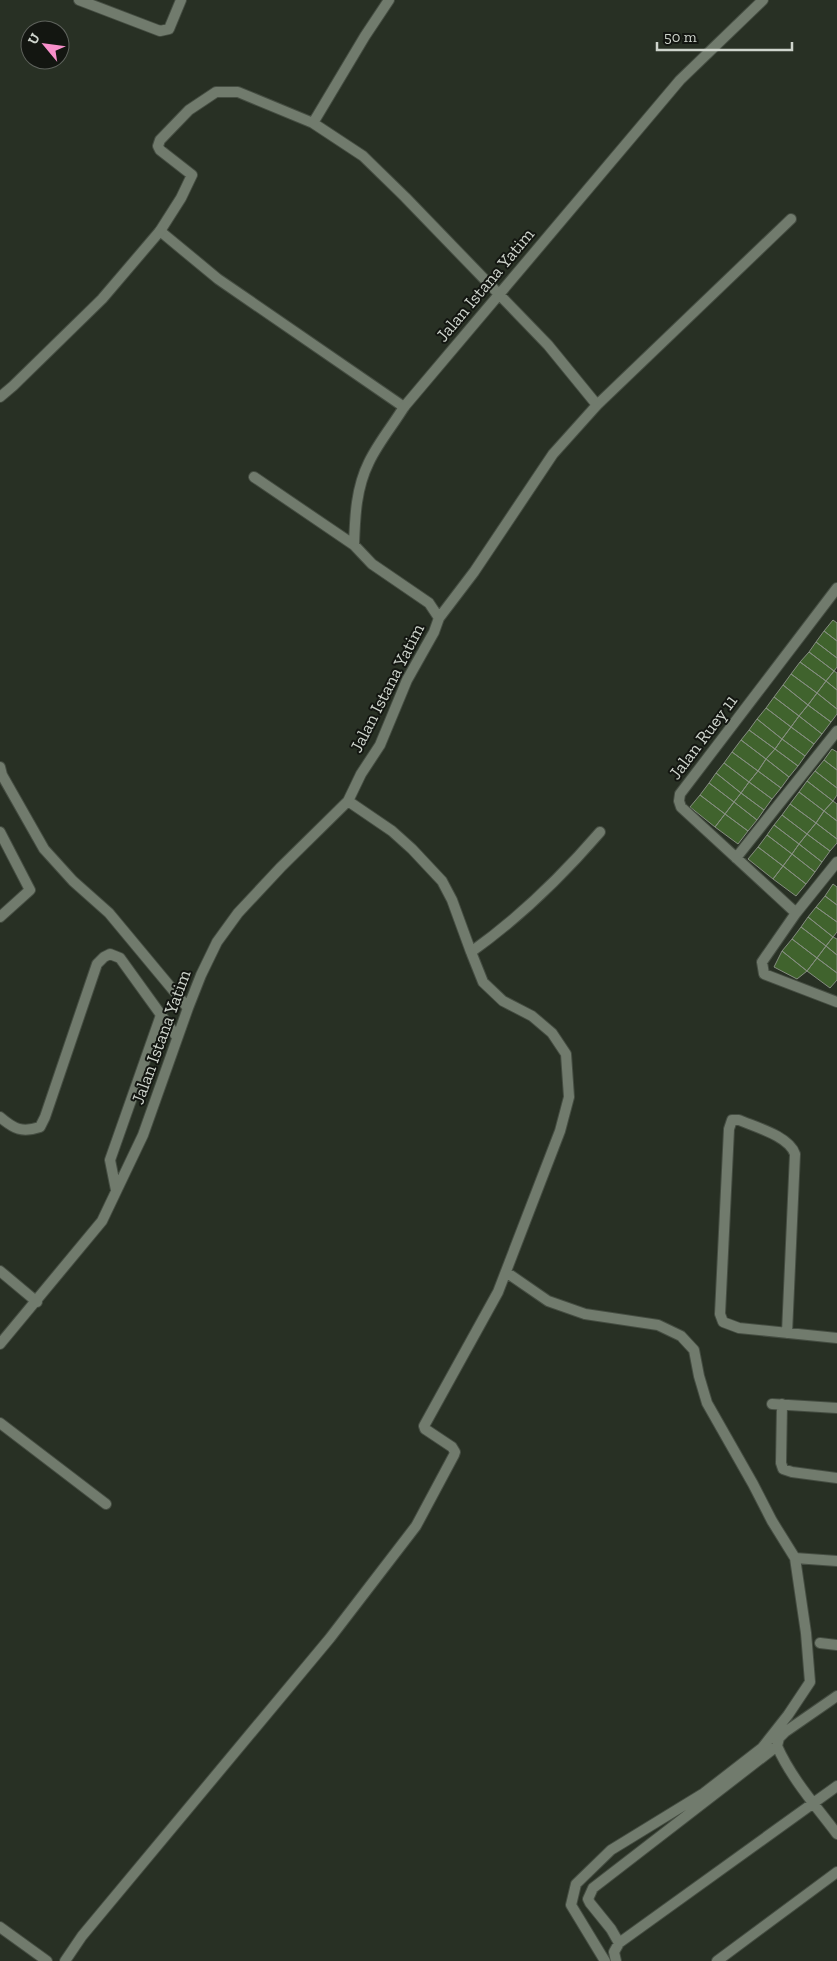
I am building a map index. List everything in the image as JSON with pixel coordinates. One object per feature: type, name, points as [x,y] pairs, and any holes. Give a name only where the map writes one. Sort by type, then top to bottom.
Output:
[{"type":"street","points":[[79,0],[160,31],[169,29],[181,0]]},
{"type":"street","points":[[313,123],[389,0]]},
{"type":"street","name":"Jalan Istana Yatim","points":[[0,1344],[37,1302],[102,1221],[143,1135],[200,976],[217,942],[238,913],[281,867],[348,801],[361,774],[380,745],[407,680],[434,632],[439,618],[429,602],[372,564],[354,545],[355,515],[363,478],[369,462],[404,407],[498,293],[680,80],[763,0]]},
{"type":"street","points":[[0,397],[102,299],[160,231],[181,198],[192,175],[160,150],[159,144],[190,110],[216,92],[238,92],[313,123],[363,156],[548,345],[597,405]]},
{"type":"street","points":[[439,618],[474,572],[553,454],[597,405],[791,219]]},
{"type":"street","points":[[160,231],[218,279],[404,407]]},
{"type":"street","points":[[254,477],[354,545]]},
{"type":"street","name":"Jalan Ruey 11","points":[[796,913],[681,807],[679,801],[680,794],[837,588]]},
{"type":"street","points":[[736,858],[837,730]]},
{"type":"street","points":[[0,767],[2,775],[44,849],[73,881],[109,913],[188,1008]]},
{"type":"street","points":[[65,1961],[82,1936],[330,1638],[416,1526],[455,1452],[452,1447],[425,1429],[424,1426],[498,1292],[560,1131],[567,1106],[569,1097],[566,1054],[552,1033],[532,1016],[503,1001],[483,982],[452,900],[442,882],[399,837],[348,801]]},
{"type":"street","points":[[0,832],[30,890],[0,917]]},
{"type":"street","points":[[471,952],[540,894],[570,866],[600,832]]},
{"type":"street","points":[[836,999],[764,974],[762,962],[796,913],[837,862]]},
{"type":"street","points":[[0,1117],[10,1126],[28,1131],[40,1127],[46,1117],[97,964],[110,954],[120,958],[177,1037]]},
{"type":"street","points":[[116,1190],[110,1160],[162,1015]]},
{"type":"street","points":[[787,1332],[795,1154],[793,1148],[783,1140],[739,1120],[732,1120],[729,1129],[720,1314],[723,1322],[730,1326],[837,1338]]},
{"type":"street","points":[[0,1271],[37,1302]]},
{"type":"street","points":[[506,1272],[548,1301],[585,1314],[658,1325],[681,1336],[694,1350],[707,1404],[772,1521],[799,1558],[810,1682],[788,1715],[762,1748],[704,1793],[611,1850],[576,1884],[571,1906],[605,1961]]},
{"type":"street","points":[[837,1408],[777,1404],[783,1470],[837,1478]]},
{"type":"street","points":[[0,1424],[106,1504]]},
{"type":"street","points":[[799,1558],[837,1561]]},
{"type":"street","points":[[820,1643],[837,1645]]},
{"type":"street","points":[[619,1943],[611,1929],[588,1899],[593,1888],[776,1746],[779,1738],[785,1732],[837,1696]]},
{"type":"street","points":[[776,1746],[813,1803],[837,1834]]},
{"type":"street","points":[[616,1961],[614,1952],[619,1943],[837,1786]]},
{"type":"street","points":[[717,1961],[837,1872]]},
{"type":"street","points":[[0,1927],[47,1961]]},
{"type":"building","points":[[833,620],[837,623],[837,641],[824,631]]},
{"type":"building","points":[[824,631],[837,641],[837,658],[816,642]]},
{"type":"building","points":[[816,642],[837,658],[837,667],[834,671],[809,652]]},
{"type":"building","points":[[809,652],[834,671],[826,681],[800,662]]},
{"type":"building","points":[[800,662],[826,681],[817,693],[791,674]]},
{"type":"building","points":[[834,671],[837,673],[837,690],[826,681]]},
{"type":"building","points":[[791,674],[817,693],[808,705],[783,685]]},
{"type":"building","points":[[826,681],[837,690],[837,709],[817,693]]},
{"type":"building","points":[[783,685],[808,705],[799,716],[774,697]]},
{"type":"building","points":[[817,693],[837,709],[837,714],[831,722],[808,705]]},
{"type":"building","points":[[774,697],[799,716],[791,727],[766,708]]},
{"type":"building","points":[[808,705],[831,722],[822,734],[799,716]]},
{"type":"building","points":[[766,708],[791,727],[782,739],[757,719]]},
{"type":"building","points":[[799,716],[822,734],[814,744],[791,727]]},
{"type":"building","points":[[757,719],[782,739],[775,749],[749,730]]},
{"type":"building","points":[[791,727],[814,744],[805,756],[782,739]]},
{"type":"building","points":[[749,730],[775,749],[766,759],[741,740]]},
{"type":"building","points":[[782,739],[805,756],[798,766],[775,749]]},
{"type":"building","points":[[741,740],[766,759],[758,771],[732,752]]},
{"type":"building","points":[[775,749],[798,766],[789,777],[766,759]]},
{"type":"building","points":[[832,749],[837,752],[837,770],[824,760]]},
{"type":"building","points":[[732,752],[758,771],[749,782],[724,763]]},
{"type":"building","points":[[766,759],[789,777],[781,788],[758,771]]},
{"type":"building","points":[[824,760],[837,770],[837,788],[815,771]]},
{"type":"building","points":[[724,763],[749,782],[741,793],[716,773]]},
{"type":"building","points":[[758,771],[781,788],[772,799],[749,782]]},
{"type":"building","points":[[815,771],[837,788],[837,795],[833,801],[807,781]]},
{"type":"building","points":[[716,773],[741,793],[734,802],[709,783]]},
{"type":"building","points":[[807,781],[833,801],[824,811],[799,792]]},
{"type":"building","points":[[749,782],[772,799],[764,810],[741,793]]},
{"type":"building","points":[[709,783],[734,802],[725,814],[700,795]]},
{"type":"building","points":[[799,792],[824,811],[816,823],[790,804]]},
{"type":"building","points":[[741,793],[764,810],[757,820],[734,802]]},
{"type":"building","points":[[700,795],[725,814],[715,827],[690,807]]},
{"type":"building","points":[[833,801],[837,804],[837,821],[824,811]]},
{"type":"building","points":[[734,802],[757,820],[748,831],[725,814]]},
{"type":"building","points":[[790,804],[816,823],[807,834],[782,815]]},
{"type":"building","points":[[824,811],[837,821],[837,839],[816,823]]},
{"type":"building","points":[[725,814],[748,831],[738,844],[715,827]]},
{"type":"building","points":[[782,815],[807,834],[799,844],[774,825]]},
{"type":"building","points":[[816,823],[837,839],[837,843],[830,851],[807,834]]},
{"type":"building","points":[[774,825],[799,844],[792,854],[767,835]]},
{"type":"building","points":[[807,834],[830,851],[822,862],[799,844]]},
{"type":"building","points":[[767,835],[792,854],[783,866],[758,847]]},
{"type":"building","points":[[799,844],[822,862],[815,872],[792,854]]},
{"type":"building","points":[[758,847],[783,866],[773,879],[748,859]]},
{"type":"building","points":[[792,854],[815,872],[806,884],[783,866]]},
{"type":"building","points":[[783,866],[806,884],[796,896],[773,879]]},
{"type":"building","points":[[833,884],[837,887],[837,905],[825,896]]},
{"type":"building","points":[[825,896],[837,905],[837,922],[816,907]]},
{"type":"building","points":[[816,907],[837,922],[837,932],[833,937],[808,917]]},
{"type":"building","points":[[808,917],[833,937],[826,946],[801,927]]},
{"type":"building","points":[[801,927],[826,946],[817,958],[792,939]]},
{"type":"building","points":[[833,937],[837,939],[837,955],[826,946]]},
{"type":"building","points":[[792,939],[817,958],[807,971],[782,951]]},
{"type":"building","points":[[826,946],[837,955],[837,973],[817,958]]},
{"type":"building","points":[[782,951],[807,971],[797,979],[774,967]]},
{"type":"building","points":[[817,958],[837,973],[837,980],[830,988],[807,971]]}]
